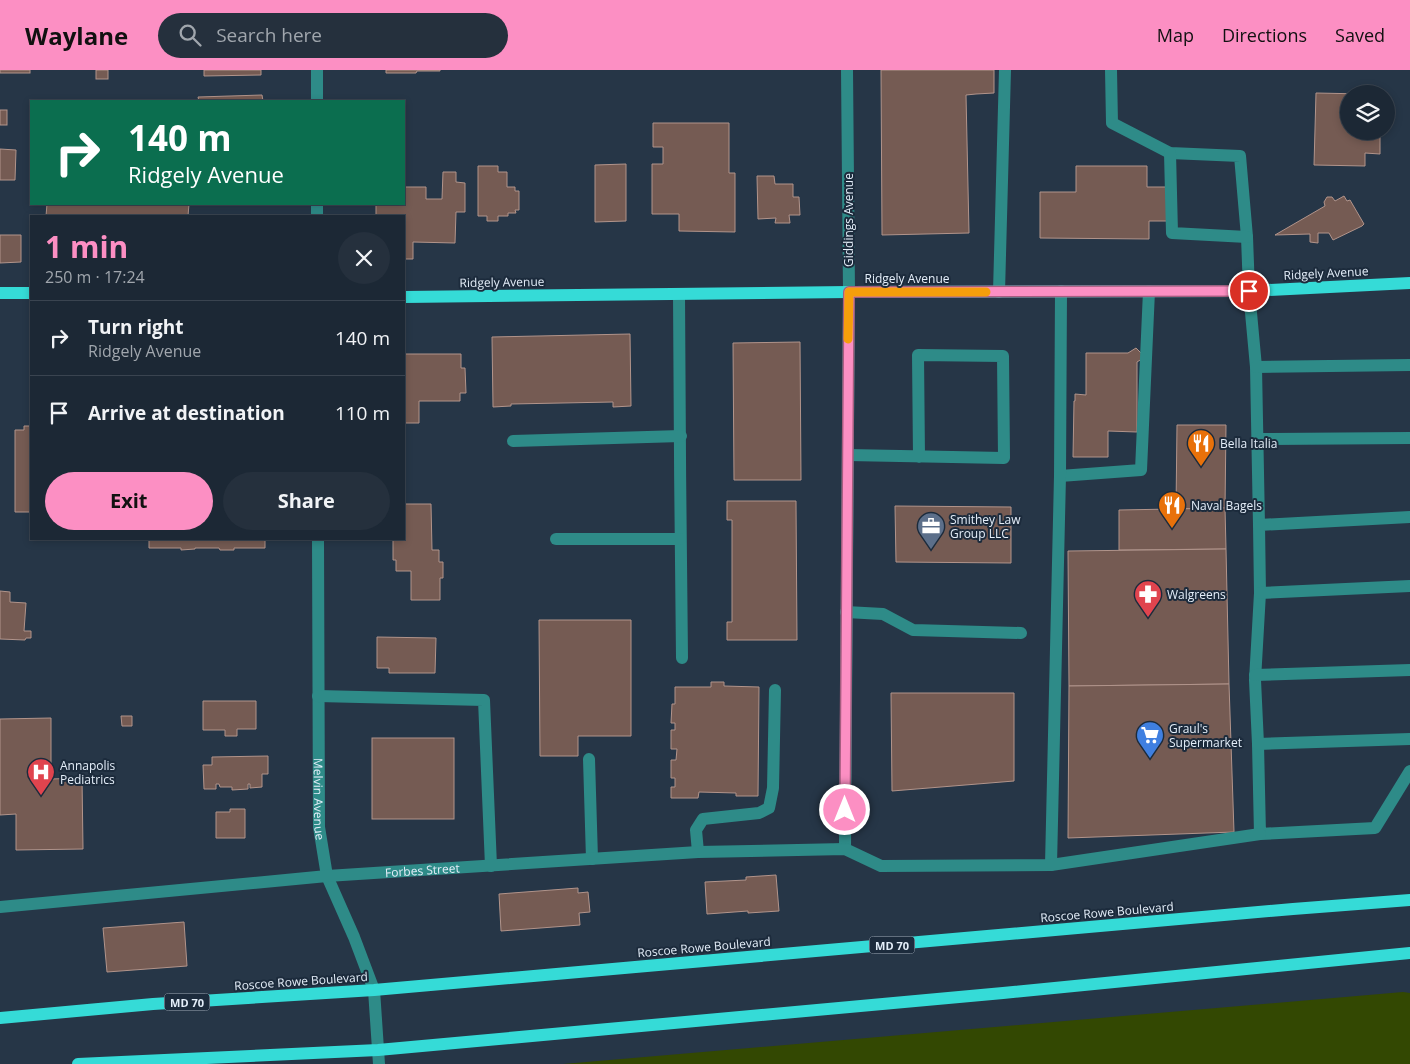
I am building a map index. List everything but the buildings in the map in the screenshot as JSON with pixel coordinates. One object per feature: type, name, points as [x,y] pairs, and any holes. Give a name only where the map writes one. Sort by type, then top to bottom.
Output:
[{"type":"main road","name":"Ridgely Avenue","points":[[405,297],[849,292],[1249,291],[1410,283]]},
{"type":"main road","points":[[0,292],[30,293]]},
{"type":"main road","name":"Roscoe Rowe Boulevard","points":[[0,1018],[153,1004],[374,990],[1410,900]]},
{"type":"main road","points":[[78,1064],[378,1050],[1002,994],[1410,953]]},
{"type":"street","points":[[317,70],[317,100]]},
{"type":"street","name":"Giddings Avenue","points":[[845,850],[849,292],[847,70]]},
{"type":"street","points":[[999,292],[1005,70]]},
{"type":"street","points":[[1111,70],[1112,122],[1170,153],[1240,156],[1256,367],[1260,593],[1255,675],[1260,834]]},
{"type":"street","points":[[1170,153],[1172,233],[1247,237]]},
{"type":"street","points":[[1051,865],[1060,476],[1062,291]]},
{"type":"street","points":[[1060,476],[1141,470],[1149,291]]},
{"type":"street","points":[[679,294],[682,658]]},
{"type":"street","points":[[848,455],[919,457],[1004,458],[1004,356],[918,355],[919,457]]},
{"type":"street","points":[[1256,367],[1410,364]]},
{"type":"street","points":[[512,441],[681,436]]},
{"type":"street","points":[[1258,439],[1410,438]]},
{"type":"street","points":[[1259,525],[1410,517]]},
{"type":"street","points":[[556,539],[680,539]]},
{"type":"street","name":"Melvin Avenue","points":[[318,540],[319,827],[327,876],[354,937],[374,990],[380,1064]]},
{"type":"street","points":[[1260,593],[1410,586]]},
{"type":"street","points":[[846,612],[883,614],[913,630],[1021,633]]},
{"type":"street","points":[[1255,675],[1410,670]]},
{"type":"street","points":[[698,852],[696,830],[702,819],[759,813],[769,808],[772,788],[775,690]]},
{"type":"street","points":[[318,696],[484,700],[491,866]]},
{"type":"street","points":[[1258,744],[1410,739]]},
{"type":"street","points":[[589,759],[592,859]]},
{"type":"street","points":[[845,850],[881,866],[1051,865],[1260,834],[1375,828],[1410,771]]},
{"type":"street","name":"Forbes Street","points":[[0,907],[327,876],[698,852],[845,850]]},
{"type":"green space","points":[[1403,992],[1410,993],[1410,1064],[563,1064]]},
{"type":"slow traffic","points":[[848,339],[849,292],[986,292]]},
{"type":"place","name":"Bella Italia","points":[[1201,467]]},
{"type":"place","name":"Naval Bagels","points":[[1172,529]]},
{"type":"place","name":"Smithey Law Group LLC","points":[[931,550]]},
{"type":"place","name":"Walgreens","points":[[1148,618]]},
{"type":"place","name":"Graul's Supermarket","points":[[1150,759]]},
{"type":"place","name":"Annapolis Pediatrics","points":[[41,796]]},
{"type":"route","points":[[845,810],[849,292],[1249,291]]}]
